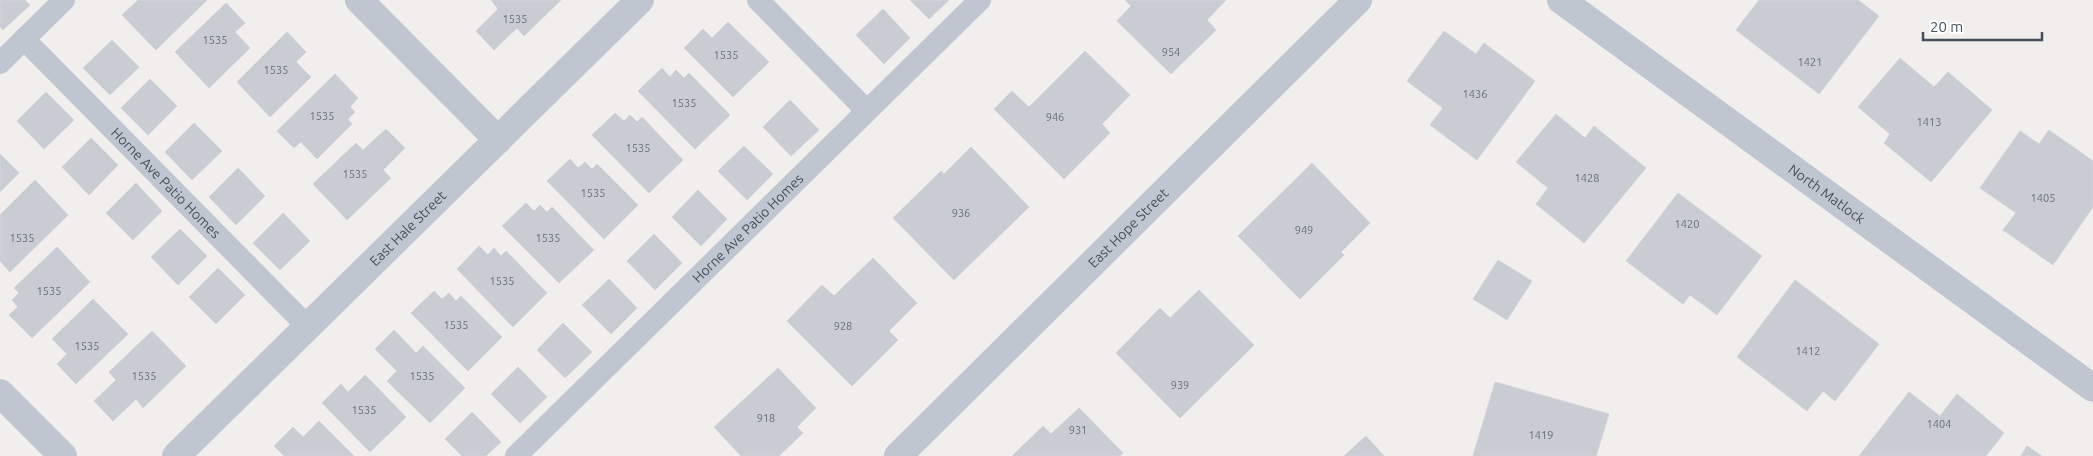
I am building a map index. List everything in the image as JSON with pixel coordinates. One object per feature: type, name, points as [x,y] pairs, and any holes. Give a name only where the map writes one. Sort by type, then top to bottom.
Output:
[{"type":"street","points":[[359,0],[498,140]]},
{"type":"street","name":"East Hale Street","points":[[176,456],[640,0]]},
{"type":"street","name":"East Hope Street","points":[[898,456],[1358,0]]},
{"type":"street","name":"North Matlock","points":[[1561,0],[2093,388]]},
{"type":"street","points":[[0,393],[63,456]]},
{"type":"lane","points":[[0,63],[64,0]]},
{"type":"lane","points":[[758,0],[867,111]]},
{"type":"lane","name":"Horne Ave Patio Homes","points":[[516,456],[980,0]]},
{"type":"lane","name":"Horne Ave Patio Homes","points":[[24,39],[308,327]]},
{"type":"building","points":[[0,0],[25,0],[30,5],[3,30],[0,27]]},
{"type":"building","points":[[138,0],[207,0],[156,50],[122,15]]},
{"type":"building","points":[[491,0],[561,0],[524,36],[517,28],[494,50],[476,31],[498,9]]},
{"type":"building","points":[[910,0],[949,0],[929,19]]},
{"type":"building","points":[[1125,0],[1226,0],[1207,20],[1216,30],[1171,74],[1117,21],[1131,6]]},
{"type":"building","points":[[1759,0],[1858,0],[1879,16],[1819,94],[1736,30]]},
{"type":"building","points":[[226,3],[245,23],[235,32],[250,48],[209,88],[175,52]]},
{"type":"building","points":[[883,9],[910,38],[884,64],[856,35]]},
{"type":"building","points":[[728,22],[769,62],[733,97],[684,48],[703,29],[712,38]]},
{"type":"building","points":[[1444,31],[1476,54],[1484,43],[1535,81],[1477,160],[1430,125],[1443,108],[1407,81]]},
{"type":"building","points":[[287,32],[306,52],[296,62],[311,77],[270,117],[237,82]]},
{"type":"building","points":[[112,40],[139,67],[110,95],[83,68]]},
{"type":"building","points":[[1085,51],[1130,95],[1102,124],[1110,133],[1064,179],[994,109],[1012,91],[1029,107]]},
{"type":"building","points":[[1900,58],[1934,87],[1948,72],[1992,110],[1931,182],[1884,143],[1890,134],[1858,107]]},
{"type":"building","points":[[662,68],[670,77],[676,70],[684,78],[689,73],[730,115],[695,149],[638,91]]},
{"type":"building","points":[[335,74],[358,98],[350,107],[355,112],[348,119],[352,124],[317,159],[301,142],[294,148],[277,131]]},
{"type":"building","points":[[150,79],[177,106],[148,135],[121,108]]},
{"type":"building","points":[[46,92],[74,120],[44,149],[17,121]]},
{"type":"building","points":[[790,100],[819,130],[791,156],[763,127]]},
{"type":"building","points":[[615,113],[624,121],[630,115],[637,122],[642,117],[683,160],[649,193],[592,135]]},
{"type":"building","points":[[1556,114],[1585,138],[1594,126],[1646,168],[1584,243],[1536,204],[1548,188],[1516,162]]},
{"type":"building","points":[[194,123],[222,151],[192,180],[165,152]]},
{"type":"building","points":[[386,129],[405,148],[383,170],[391,178],[347,220],[313,184],[356,143],[363,150]]},
{"type":"building","points":[[2049,130],[2093,161],[2093,207],[2053,265],[2003,230],[2016,213],[1980,188],[2020,131],[2039,144]]},
{"type":"building","points":[[91,138],[118,165],[89,195],[62,167]]},
{"type":"building","points":[[744,146],[773,174],[747,200],[718,171]]},
{"type":"building","points":[[971,147],[1029,207],[954,280],[893,218],[941,171],[944,174]]},
{"type":"building","points":[[0,154],[19,173],[0,192]]},
{"type":"building","points":[[570,159],[578,168],[585,162],[592,169],[597,164],[638,205],[604,239],[547,181]]},
{"type":"building","points":[[1312,163],[1370,223],[1341,252],[1344,255],[1300,299],[1238,236]]},
{"type":"building","points":[[238,168],[265,196],[236,225],[209,197]]},
{"type":"building","points":[[35,180],[68,215],[10,272],[0,261],[0,215]]},
{"type":"building","points":[[136,183],[162,211],[133,240],[106,213]]},
{"type":"building","points":[[698,190],[727,219],[701,246],[672,217]]},
{"type":"building","points":[[1678,193],[1762,256],[1717,315],[1690,295],[1683,304],[1626,261]]},
{"type":"building","points":[[526,203],[534,211],[540,205],[547,212],[552,207],[594,250],[559,283],[502,226]]},
{"type":"building","points":[[283,213],[310,241],[280,270],[253,243]]},
{"type":"building","points":[[180,229],[207,256],[178,285],[151,257]]},
{"type":"building","points":[[654,234],[682,263],[655,290],[627,261]]},
{"type":"building","points":[[479,246],[488,255],[494,248],[501,256],[506,251],[547,293],[513,327],[457,269]]},
{"type":"building","points":[[57,247],[90,282],[32,338],[9,315],[18,307],[12,300],[19,293],[14,288]]},
{"type":"building","points":[[873,258],[917,303],[889,331],[898,340],[852,386],[787,321],[822,285],[834,296]]},
{"type":"building","points":[[1498,260],[1532,281],[1507,320],[1473,299]]},
{"type":"building","points":[[218,268],[245,295],[216,324],[189,297]]},
{"type":"building","points":[[609,279],[637,308],[611,334],[582,305]]},
{"type":"building","points":[[1795,280],[1879,344],[1835,401],[1823,391],[1807,411],[1737,357]]},
{"type":"building","points":[[1199,290],[1254,345],[1180,418],[1116,353],[1160,308],[1170,318]]},
{"type":"building","points":[[434,291],[442,299],[449,293],[456,301],[461,296],[502,337],[468,371],[411,313]]},
{"type":"building","points":[[93,299],[128,334],[76,384],[57,364],[67,354],[52,339]]},
{"type":"building","points":[[563,323],[592,352],[565,378],[537,350]]},
{"type":"building","points":[[394,330],[416,353],[423,346],[465,388],[430,423],[387,381],[397,371],[375,349]]},
{"type":"building","points":[[152,331],[186,366],[143,408],[136,399],[113,421],[94,401],[116,380],[109,372]]},
{"type":"building","points":[[518,367],[547,397],[520,423],[491,394]]},
{"type":"building","points":[[778,368],[816,408],[797,427],[803,433],[779,456],[741,456],[714,427]]},
{"type":"building","points":[[365,375],[406,417],[370,452],[322,403],[341,384],[348,392]]},
{"type":"building","points":[[1495,382],[1609,414],[1596,456],[1473,456]]},
{"type":"building","points":[[1909,392],[1940,416],[1957,394],[2004,433],[1986,456],[1859,456]]},
{"type":"building","points":[[1079,408],[1123,453],[1120,456],[1012,456],[1043,426],[1051,434]]},
{"type":"building","points":[[472,412],[501,442],[486,456],[462,456],[445,439]]},
{"type":"building","points":[[319,421],[354,456],[284,456],[274,446],[293,427],[303,437]]},
{"type":"building","points":[[1366,436],[1384,456],[1344,456]]},
{"type":"building","points":[[2027,446],[2042,456],[2021,456]]}]
